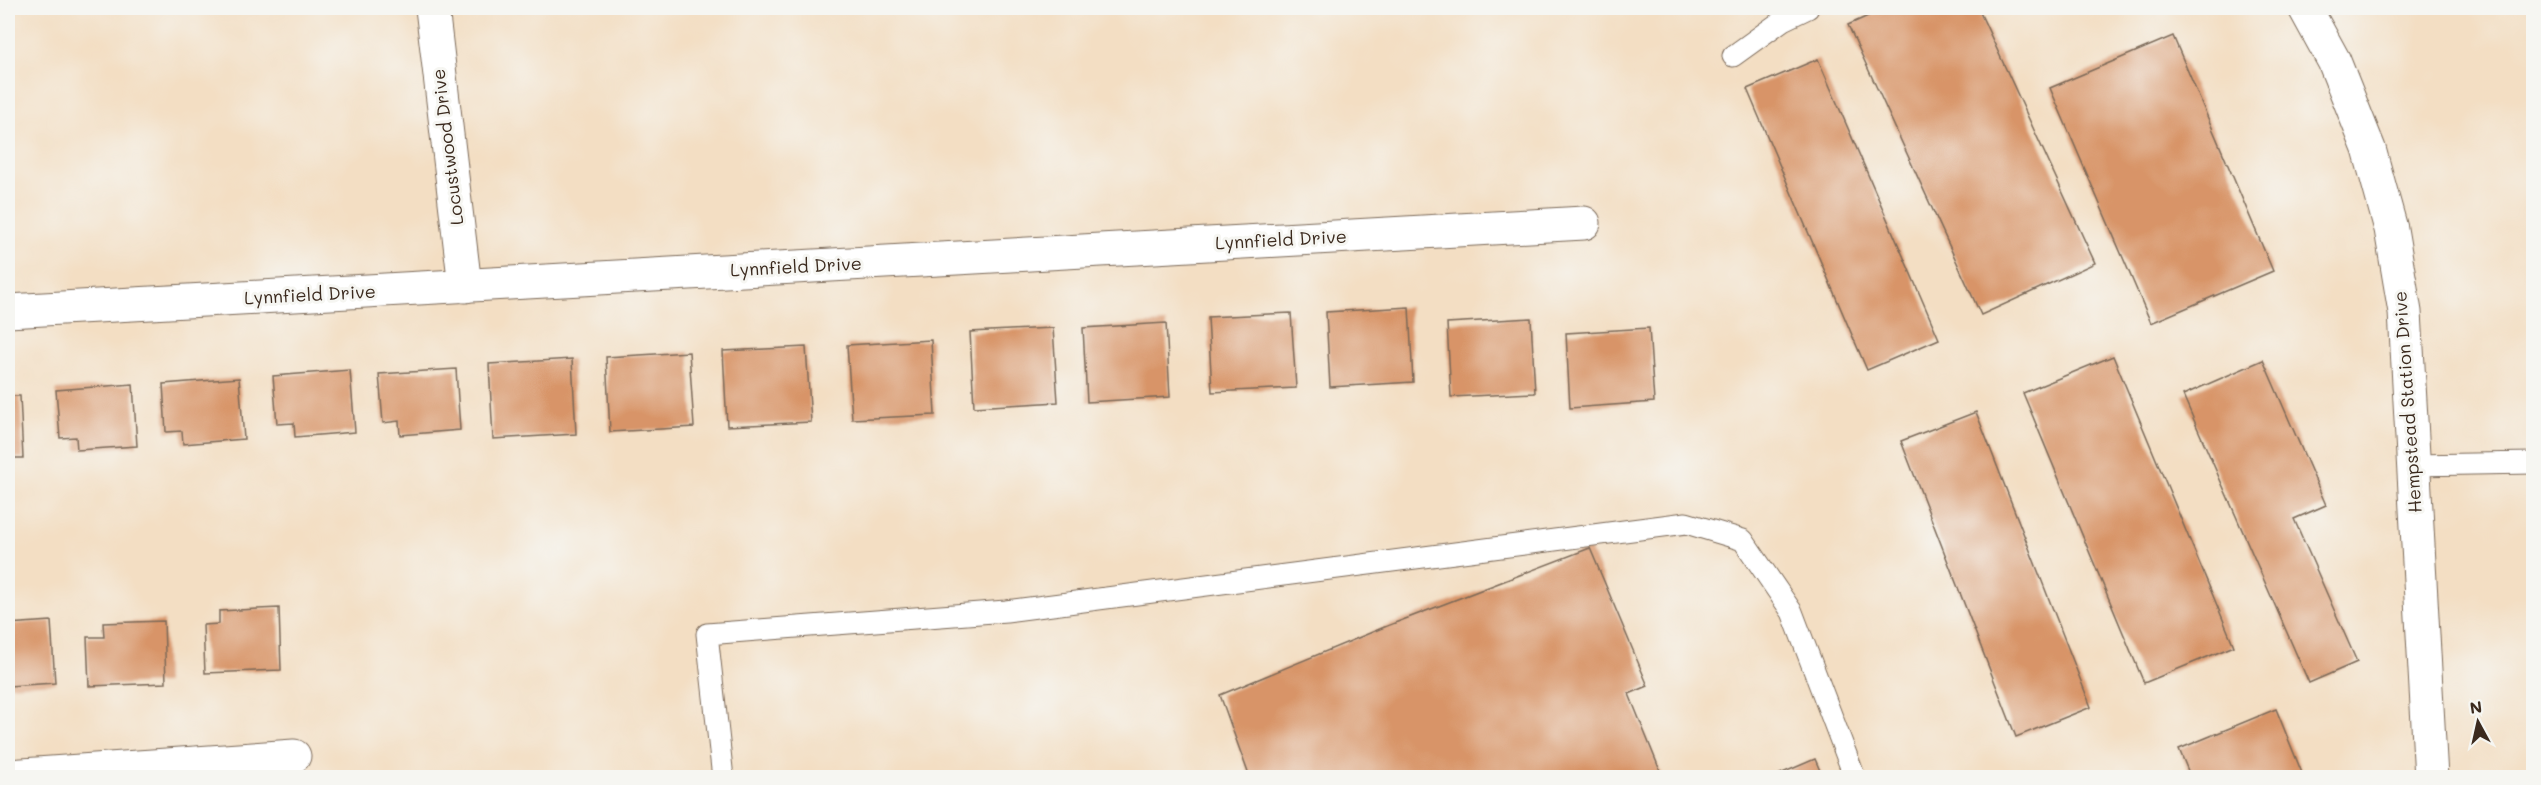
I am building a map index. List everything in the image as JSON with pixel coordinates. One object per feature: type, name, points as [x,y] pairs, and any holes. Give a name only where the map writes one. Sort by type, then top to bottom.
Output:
[{"type":"street","name":"Locustwood Drive","points":[[432,8],[465,286]]},
{"type":"street","name":"Hempstead Station Drive","points":[[2305,8],[2334,61],[2368,149],[2391,230],[2405,312],[2431,777]]},
{"type":"street","name":"Lynnfield Drive","points":[[8,311],[1584,223]]},
{"type":"street","points":[[28,776],[294,756]]},
{"type":"lane","points":[[1733,56],[1784,20],[1808,8]]},
{"type":"lane","points":[[2414,465],[2534,463]]},
{"type":"lane","points":[[723,777],[706,634],[1006,611],[1686,523],[1743,540],[1792,612],[1855,777]]},
{"type":"building","points":[[1886,8],[1978,8],[2095,263],[1981,315],[1848,25]]},
{"type":"building","points":[[2173,36],[2273,271],[2151,323],[2050,88]]},
{"type":"building","points":[[1818,59],[1939,339],[1867,370],[1747,89]]},
{"type":"building","points":[[1409,307],[1413,382],[1330,387],[1326,312]]},
{"type":"building","points":[[1291,313],[1296,388],[1212,392],[1208,317]]},
{"type":"building","points":[[1531,318],[1535,393],[1451,397],[1447,323]]},
{"type":"building","points":[[1166,323],[1170,397],[1087,402],[1083,328]]},
{"type":"building","points":[[1053,328],[1058,402],[974,407],[970,332]]},
{"type":"building","points":[[1649,328],[1654,402],[1570,408],[1566,333]]},
{"type":"building","points":[[931,340],[935,415],[852,419],[847,345]]},
{"type":"building","points":[[806,347],[811,422],[727,426],[723,351]]},
{"type":"building","points":[[689,352],[694,427],[610,432],[606,357]]},
{"type":"building","points":[[2113,356],[2234,646],[2144,683],[2023,393]]},
{"type":"building","points":[[572,359],[576,434],[493,439],[489,364]]},
{"type":"building","points":[[2263,360],[2326,505],[2294,519],[2357,662],[2309,683],[2183,395]]},
{"type":"building","points":[[456,369],[460,430],[400,435],[399,421],[383,423],[379,374]]},
{"type":"building","points":[[350,370],[355,432],[295,437],[294,423],[277,424],[273,376]]},
{"type":"building","points":[[239,378],[244,439],[183,444],[182,431],[166,432],[163,384]]},
{"type":"building","points":[[133,384],[137,446],[77,450],[76,437],[60,438],[56,390]]},
{"type":"building","points":[[8,396],[20,396],[23,458],[8,458]]},
{"type":"building","points":[[1976,412],[2091,707],[2016,737],[1901,441]]},
{"type":"building","points":[[1590,548],[1648,686],[1629,694],[1663,778],[1250,778],[1220,695],[1387,626]]},
{"type":"building","points":[[279,608],[281,670],[205,673],[203,625],[219,624],[219,611]]},
{"type":"building","points":[[51,621],[55,683],[8,686],[8,624]]},
{"type":"building","points":[[164,621],[166,683],[89,686],[87,637],[104,637],[103,623]]},
{"type":"building","points":[[2276,709],[2304,778],[2191,778],[2179,749]]},
{"type":"building","points":[[1815,759],[1823,778],[1773,778],[1773,777]]}]
